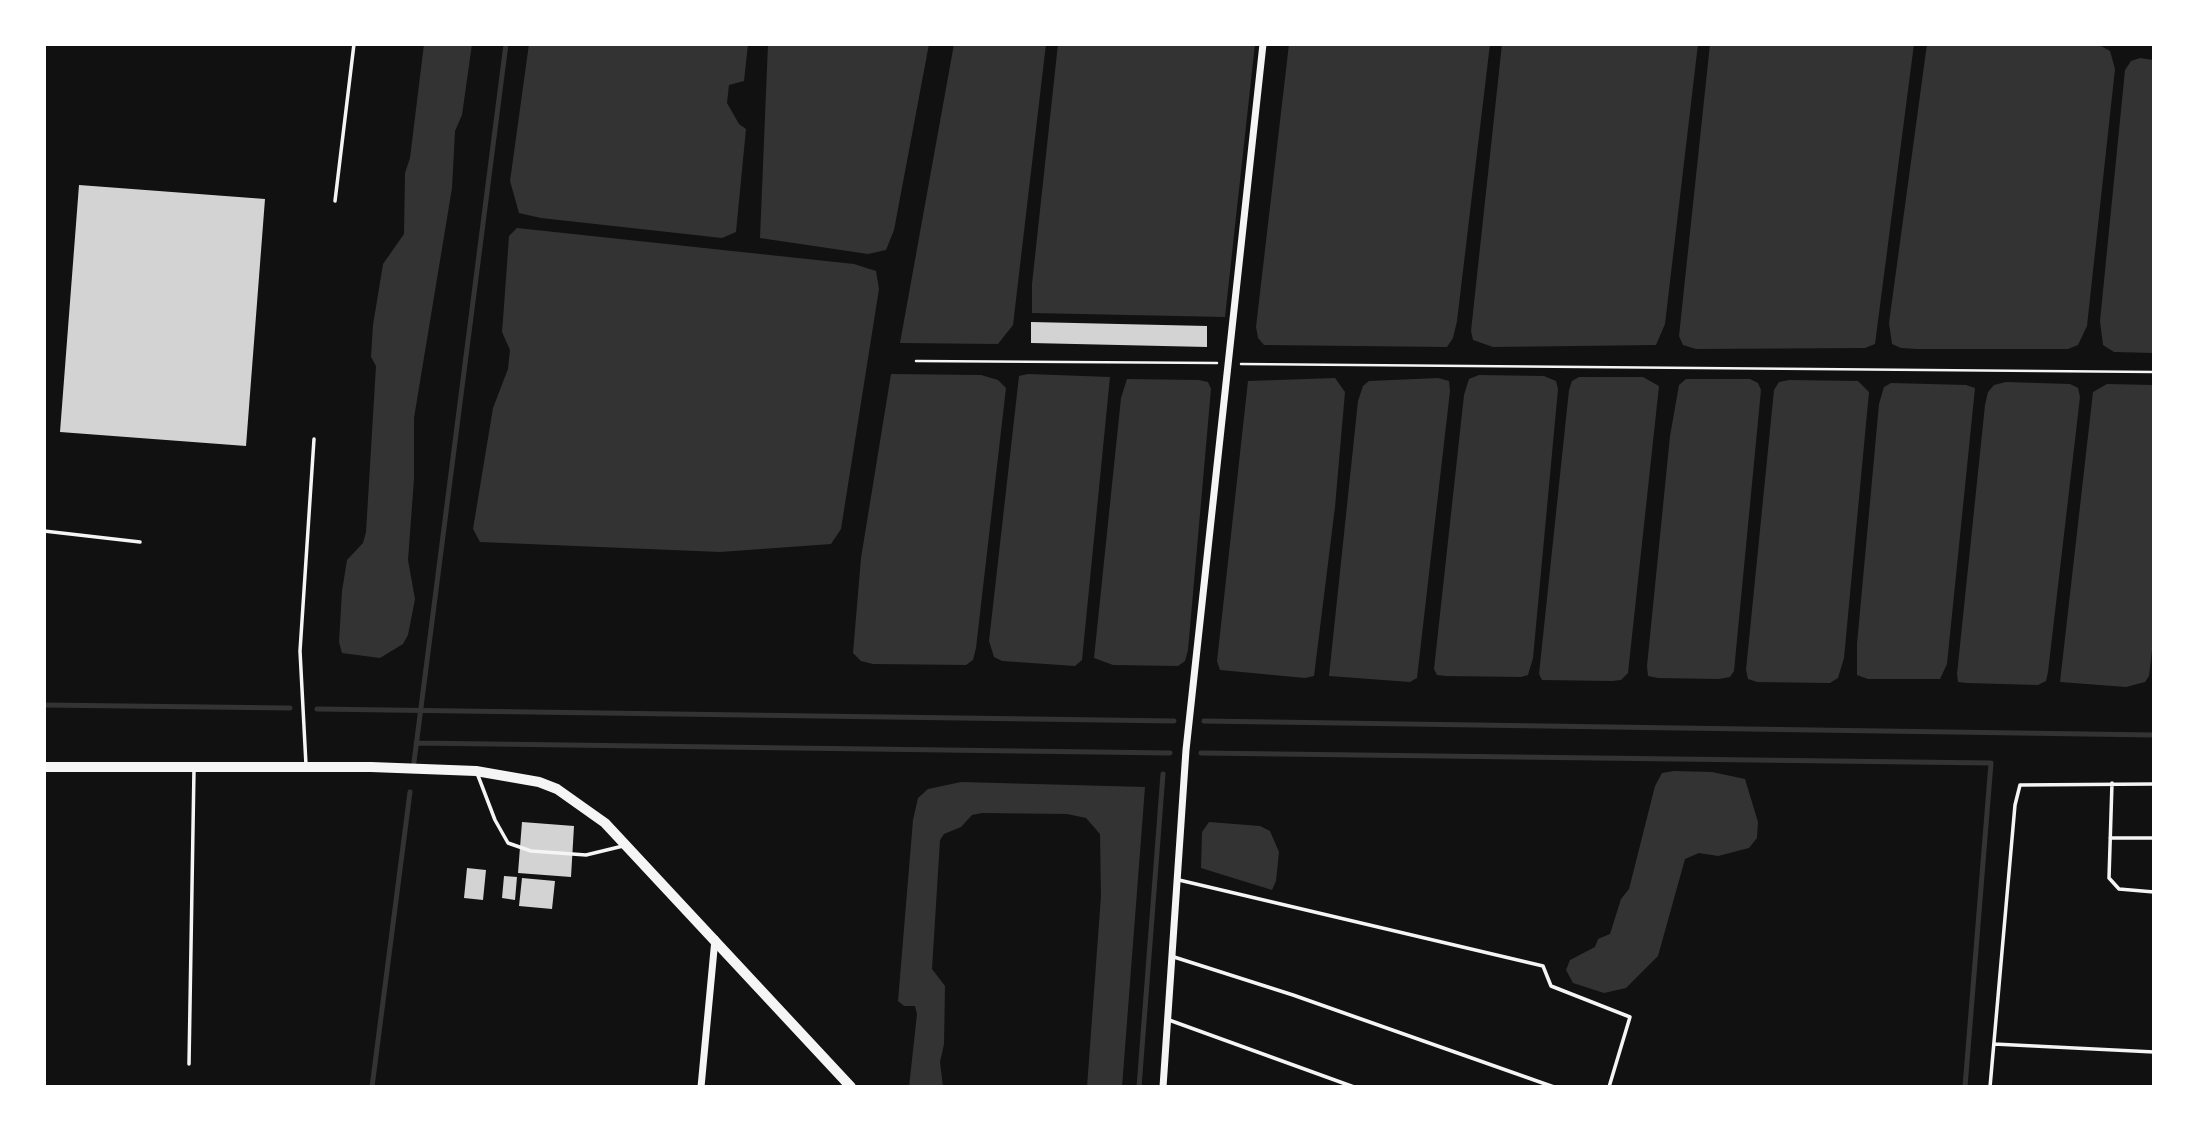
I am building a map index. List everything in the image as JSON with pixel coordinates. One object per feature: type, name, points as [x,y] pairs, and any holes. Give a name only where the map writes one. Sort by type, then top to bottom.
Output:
[{"type":"main road","points":[[44,767],[306,767],[477,771],[526,779],[557,789],[605,823],[851,1087]]},
{"type":"street","points":[[1163,1087],[1186,750],[1263,44]]},
{"type":"street","points":[[701,1087],[715,938]]},
{"type":"lane","points":[[335,201],[354,44]]},
{"type":"lane","points":[[306,767],[300,651],[314,439]]},
{"type":"lane","points":[[44,531],[141,542]]},
{"type":"lane","points":[[189,1064],[194,767]]},
{"type":"lane","points":[[477,771],[495,820],[508,843],[531,851],[586,855],[625,845]]},
{"type":"lane","points":[[2112,783],[2109,878],[2119,890],[2154,892]]},
{"type":"lane","points":[[1990,1087],[2015,805],[2020,785],[2154,784]]},
{"type":"lane","points":[[2110,838],[2154,838]]},
{"type":"lane","points":[[1177,880],[1544,966],[1551,986],[1630,1017],[1609,1087]]},
{"type":"lane","points":[[1172,956],[1306,999],[1554,1087]]},
{"type":"lane","points":[[1167,1019],[1354,1087]]},
{"type":"lane","points":[[1994,1044],[2154,1052]]},
{"type":"path","points":[[916,361],[2154,372]]},
{"type":"shaded area","points":[[424,44],[472,44],[462,115],[455,131],[452,188],[414,418],[414,479],[408,560],[415,599],[408,635],[403,644],[380,658],[342,653],[339,642],[342,591],[347,560],[363,543],[366,532],[376,366],[371,357],[373,325],[383,264],[404,234],[405,173],[410,158]]},
{"type":"shaded area","points":[[529,44],[748,44],[744,81],[729,85],[727,103],[739,124],[746,129],[736,232],[722,238],[541,218],[519,213],[510,181]]},
{"type":"shaded area","points":[[768,44],[929,44],[894,230],[886,250],[868,254],[760,238]]},
{"type":"shaded area","points":[[954,44],[1046,44],[1013,325],[998,344],[900,343]]},
{"type":"shaded area","points":[[1058,44],[1255,44],[1225,317],[1032,313],[1032,284]]},
{"type":"shaded area","points":[[1289,44],[1490,44],[1457,321],[1453,338],[1447,347],[1264,345],[1258,338],[1256,327]]},
{"type":"shaded area","points":[[1502,44],[1698,44],[1665,324],[1656,345],[1493,347],[1473,340],[1471,331]]},
{"type":"shaded area","points":[[1710,44],[1914,44],[1875,344],[1865,348],[1696,349],[1683,345],[1679,336]]},
{"type":"shaded area","points":[[1927,44],[2075,44],[2101,46],[2110,51],[2115,69],[2087,326],[2078,345],[2068,349],[1917,349],[1901,348],[1892,344],[1889,323]]},
{"type":"shaded area","points":[[2140,58],[2154,60],[2154,353],[2114,352],[2103,345],[2100,321],[2125,70],[2131,61]]},
{"type":"shaded area","points":[[517,228],[854,264],[876,271],[879,289],[841,529],[831,544],[720,552],[480,542],[473,529],[493,408],[508,369],[510,350],[502,332],[509,236]]},
{"type":"shaded area","points":[[891,374],[981,375],[998,380],[1006,388],[976,648],[973,660],[966,665],[873,664],[861,661],[853,653],[861,558]]},
{"type":"shaded area","points":[[1479,375],[1544,376],[1556,381],[1558,389],[1533,658],[1528,675],[1521,677],[1446,676],[1437,675],[1434,669],[1464,395],[1469,379]]},
{"type":"shaded area","points":[[1019,376],[1110,377],[1082,660],[1075,666],[1002,661],[994,657],[989,641]]},
{"type":"shaded area","points":[[1579,377],[1643,377],[1659,386],[1628,673],[1621,680],[1542,680],[1539,674],[1569,390],[1572,381]]},
{"type":"shaded area","points":[[1335,378],[1345,392],[1335,507],[1314,676],[1305,678],[1220,670],[1217,661],[1248,381]]},
{"type":"shaded area","points":[[1438,378],[1449,381],[1450,391],[1417,678],[1410,682],[1329,676],[1358,401],[1363,386],[1369,381]]},
{"type":"shaded area","points":[[1127,379],[1199,380],[1208,382],[1211,389],[1188,650],[1185,661],[1178,666],[1113,665],[1094,658],[1121,398]]},
{"type":"shaded area","points":[[1686,379],[1750,379],[1758,383],[1761,390],[1734,671],[1730,677],[1719,679],[1648,676],[1670,436],[1679,385]]},
{"type":"shaded area","points":[[1858,381],[1869,392],[1844,658],[1838,678],[1830,683],[1757,682],[1748,679],[1746,670],[1774,390],[1779,382]]},
{"type":"shaded area","points":[[2006,382],[2070,384],[2078,388],[2080,397],[2048,672],[2046,681],[2038,685],[1958,682],[1957,674],[1985,405],[1988,392],[1994,385]]},
{"type":"shaded area","points":[[1891,383],[1966,385],[1975,388],[1947,664],[1940,679],[1868,679],[1857,675],[1857,644],[1879,404],[1884,387]]},
{"type":"shaded area","points":[[2107,384],[2154,385],[2154,633],[2149,676],[2145,682],[2126,687],[2060,682],[2093,392]]},
{"type":"shaded area","points":[[1712,772],[1745,779],[1758,822],[1757,838],[1749,848],[1718,856],[1699,853],[1685,859],[1658,956],[1626,988],[1604,993],[1573,983],[1566,970],[1570,960],[1595,947],[1598,939],[1610,934],[1621,899],[1629,889],[1655,786],[1662,773]]},
{"type":"shaded area","points":[[961,782],[1145,787],[1122,1087],[1087,1087],[1101,896],[1100,834],[1086,818],[1067,814],[982,813],[972,815],[961,827],[944,834],[940,840],[932,969],[945,986],[944,1044],[940,1062],[943,1087],[909,1087],[917,1014],[915,1006],[904,1006],[898,1001],[913,820],[918,798],[928,789]]},
{"type":"shaded area","points":[[1209,822],[1260,826],[1270,831],[1279,852],[1276,881],[1272,890],[1201,868],[1202,832]]},
{"type":"building","points":[[79,185],[265,199],[246,446],[60,432]]},
{"type":"building","points":[[1031,322],[1207,326],[1207,347],[1031,343]]},
{"type":"building","points":[[522,822],[574,826],[571,877],[518,873]]},
{"type":"building","points":[[467,868],[486,870],[483,900],[464,898]]},
{"type":"building","points":[[504,876],[517,877],[515,900],[502,898]]},
{"type":"building","points":[[522,878],[555,881],[552,909],[519,906]]},
{"type":"waterway","points":[[414,762],[506,44]]},
{"type":"waterway","points":[[44,705],[290,708]]},
{"type":"waterway","points":[[317,709],[1174,721]]},
{"type":"waterway","points":[[1204,721],[2154,735]]},
{"type":"waterway","points":[[416,743],[1170,753]]},
{"type":"waterway","points":[[1201,753],[1991,763],[1965,1087]]},
{"type":"waterway","points":[[1139,1087],[1163,774]]},
{"type":"waterway","points":[[372,1087],[410,792]]}]
